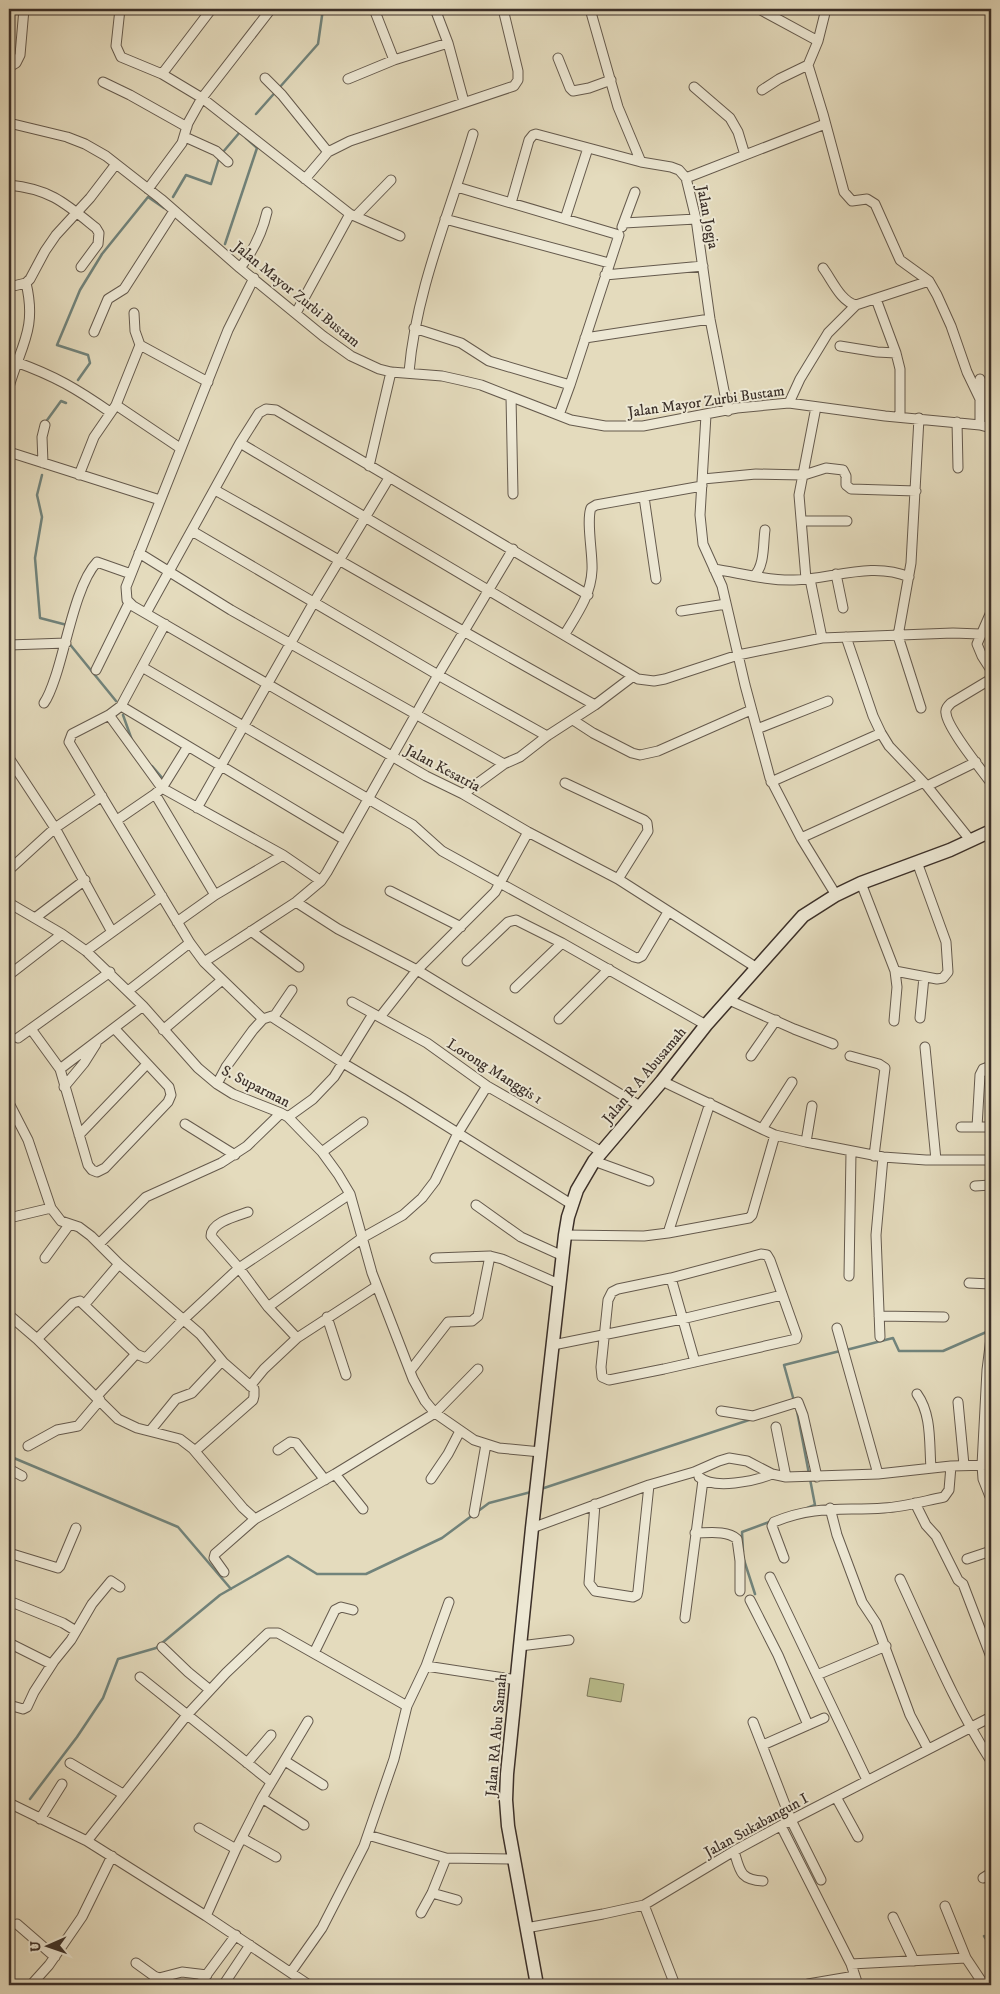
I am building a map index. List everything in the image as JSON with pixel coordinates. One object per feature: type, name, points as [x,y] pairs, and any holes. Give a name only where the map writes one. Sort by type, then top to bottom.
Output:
[{"type":"street","points":[[9,66],[16,63],[20,55],[24,9]]},
{"type":"street","points":[[120,9],[116,46],[118,54],[125,59],[162,74],[202,98],[353,215],[400,236]]},
{"type":"street","points":[[148,189],[179,148],[185,137],[186,127],[202,98],[271,9]]},
{"type":"street","points":[[374,9],[394,60]]},
{"type":"street","points":[[435,9],[448,43],[464,102]]},
{"type":"street","points":[[305,179],[328,152],[350,141],[510,88],[516,84],[518,71],[503,9]]},
{"type":"street","points":[[590,9],[618,107],[641,162]]},
{"type":"street","points":[[759,9],[818,40]]},
{"type":"street","points":[[826,9],[818,40],[808,65],[847,197],[852,201],[867,199],[875,204],[900,260],[929,282],[951,326],[967,372],[980,399]]},
{"type":"street","points":[[162,74],[210,11]]},
{"type":"street","points":[[348,79],[394,60],[448,43]]},
{"type":"street","points":[[558,58],[573,91],[611,80]]},
{"type":"street","points":[[762,90],[779,79],[808,65]]},
{"type":"street","points":[[265,78],[328,152]]},
{"type":"street","points":[[103,82],[130,94],[186,127]]},
{"type":"street","points":[[694,88],[730,118],[738,132],[745,155]]},
{"type":"street","name":"Jalan Mayor Zurbi Bustam","points":[[9,123],[68,137],[85,144],[116,164],[161,199],[240,268],[323,336],[352,356],[379,369],[460,380],[588,424],[643,426],[728,411],[789,403],[957,422],[991,428]]},
{"type":"street","points":[[686,178],[826,124]]},
{"type":"street","points":[[409,372],[414,328],[445,219],[473,134]]},
{"type":"street","name":"Jalan Jogja","points":[[511,204],[529,140],[533,135],[540,134],[641,162],[675,168],[682,172],[686,178],[696,219],[710,319],[728,411]]},
{"type":"street","points":[[185,137],[216,151],[228,162]]},
{"type":"street","points":[[565,218],[588,148]]},
{"type":"street","points":[[9,288],[26,283],[30,279],[56,235],[116,164]]},
{"type":"street","points":[[296,313],[353,215],[390,180]]},
{"type":"street","points":[[9,185],[46,192],[77,212],[96,228],[99,233],[98,244],[82,267]]},
{"type":"street","points":[[457,187],[619,235]]},
{"type":"street","points":[[559,415],[608,263],[635,192]]},
{"type":"street","points":[[94,332],[108,299],[124,289],[174,210]]},
{"type":"street","points":[[240,268],[252,252],[262,232],[268,212]]},
{"type":"street","points":[[445,219],[608,263]]},
{"type":"street","points":[[624,223],[696,219]]},
{"type":"street","points":[[605,275],[703,266]]},
{"type":"street","points":[[823,268],[844,298],[851,304],[856,305]]},
{"type":"street","points":[[96,670],[129,603],[126,596],[126,586],[228,330],[254,278]]},
{"type":"street","points":[[789,403],[800,379],[828,333],[856,305],[929,282]]},
{"type":"street","points":[[9,387],[16,362],[29,330],[29,296],[26,283]]},
{"type":"street","points":[[876,299],[896,353],[901,381],[900,417]]},
{"type":"street","points":[[134,314],[134,331],[140,345],[208,382]]},
{"type":"street","points":[[585,338],[710,319]]},
{"type":"street","points":[[414,328],[462,343],[489,361],[570,385]]},
{"type":"street","points":[[79,475],[92,441],[113,409],[140,345]]},
{"type":"street","points":[[840,346],[896,353]]},
{"type":"street","points":[[16,362],[50,374],[180,448]]},
{"type":"street","points":[[369,466],[391,372]]},
{"type":"street","points":[[980,379],[980,425]]},
{"type":"street","points":[[511,397],[513,494]]},
{"type":"street","points":[[816,407],[799,495],[799,507],[808,579],[822,638]]},
{"type":"street","points":[[146,613],[240,443],[259,413],[266,409],[271,409],[513,549],[588,595]]},
{"type":"street","points":[[706,415],[700,531],[703,544],[722,586],[771,782],[801,838],[836,895]]},
{"type":"street","points":[[920,418],[915,518],[909,577],[898,636],[921,708]]},
{"type":"street","points":[[957,422],[958,468]]},
{"type":"street","points":[[43,462],[42,437],[45,425]]},
{"type":"street","points":[[240,443],[365,519],[565,634],[632,677],[645,680],[665,679],[738,655],[822,638],[953,633],[980,634]]},
{"type":"street","points":[[9,452],[160,500]]},
{"type":"street","points":[[565,634],[588,595],[592,571],[589,516],[591,508],[596,505],[644,497],[702,483],[747,475],[804,475],[826,468],[843,470],[846,476],[846,485],[851,489],[916,491]]},
{"type":"street","points":[[197,808],[314,602],[389,478]]},
{"type":"street","points":[[215,490],[341,560],[464,633],[596,705]]},
{"type":"street","points":[[644,497],[656,579]]},
{"type":"street","points":[[802,521],[847,521]]},
{"type":"street","points":[[754,576],[758,573],[761,564],[765,530]]},
{"type":"street","points":[[192,531],[438,675],[548,736]]},
{"type":"street","points":[[204,962],[296,902],[321,881],[438,675],[513,549]]},
{"type":"street","points":[[139,553],[290,644],[504,764]]},
{"type":"street","points":[[44,703],[49,694],[66,643],[82,585],[92,568],[97,562],[131,574]]},
{"type":"street","points":[[714,569],[783,580],[885,571],[909,577]]},
{"type":"street","points":[[836,574],[843,608]]},
{"type":"street","name":"Jalan Kesatria","points":[[129,603],[426,776],[463,794],[528,832],[618,879],[757,968]]},
{"type":"street","points":[[681,610],[726,604]]},
{"type":"street","points":[[991,612],[980,634],[978,648],[991,670]]},
{"type":"street","points":[[165,624],[121,706],[109,715],[72,734],[69,739],[70,745],[177,922],[204,962],[222,980],[268,1018],[572,1204]]},
{"type":"street","points":[[846,638],[873,716],[889,746],[924,784],[971,841]]},
{"type":"street","points":[[9,645],[66,643]]},
{"type":"street","points":[[142,667],[413,826],[442,851],[636,958],[642,956],[668,912]]},
{"type":"street","points":[[463,794],[504,764],[520,757],[548,736],[596,705],[632,677]]},
{"type":"street","points":[[991,679],[946,708],[954,729],[991,782]]},
{"type":"street","points":[[757,729],[828,702]]},
{"type":"street","points":[[121,706],[345,840]]},
{"type":"street","points":[[573,720],[602,738],[640,756],[658,751],[752,710]]},
{"type":"street","points":[[109,715],[159,791],[215,895]]},
{"type":"street","points":[[771,782],[782,779],[881,733]]},
{"type":"street","points":[[117,820],[159,791],[188,746]]},
{"type":"street","points":[[9,758],[85,880],[112,932]]},
{"type":"street","points":[[801,838],[924,784],[971,766],[976,762]]},
{"type":"street","points":[[565,784],[647,823],[648,830],[618,879]]},
{"type":"street","points":[[159,791],[197,808],[283,855],[321,881]]},
{"type":"street","points":[[9,870],[54,828],[102,796]]},
{"type":"street","name":"Jalan R A Abusamah","points":[[536,1490],[565,1235],[572,1204],[585,1174],[706,1025],[804,916],[836,895],[971,841],[991,831]]},
{"type":"street","points":[[99,1244],[146,1197],[221,1163],[325,1088],[377,1016],[417,970],[494,892],[528,832]]},
{"type":"street","points":[[177,922],[215,895],[283,855]]},
{"type":"street","points":[[895,972],[943,978],[947,974],[949,966],[946,942],[917,862]]},
{"type":"street","points":[[35,918],[85,880]]},
{"type":"street","points":[[861,884],[895,972],[897,987],[894,1021]]},
{"type":"street","points":[[390,891],[461,927]]},
{"type":"street","points":[[86,951],[162,896]]},
{"type":"street","points":[[296,902],[338,928],[417,970],[640,1106]]},
{"type":"street","name":"S. Suparman","points":[[9,903],[62,934],[86,951],[110,972],[198,1068],[216,1084],[233,1094],[285,1115],[322,1152],[350,1194],[377,1286],[410,1371],[425,1401],[435,1413],[460,1431],[486,1444],[499,1448],[541,1452]]},
{"type":"street","points":[[466,962],[508,922],[520,921],[609,969],[706,1025]]},
{"type":"street","points":[[251,931],[299,967]]},
{"type":"street","points":[[9,975],[62,934]]},
{"type":"street","points":[[515,988],[562,943]]},
{"type":"street","points":[[128,991],[187,945]]},
{"type":"street","points":[[559,1018],[609,969]]},
{"type":"street","points":[[18,1038],[110,972]]},
{"type":"street","points":[[920,1018],[924,977]]},
{"type":"street","points":[[163,1030],[222,980]]},
{"type":"street","points":[[216,1084],[242,1044],[292,990]]},
{"type":"street","points":[[728,1000],[833,1044]]},
{"type":"street","name":"Lorong Manggis 1","points":[[352,1002],[427,1043],[487,1086],[598,1156],[649,1181]]},
{"type":"street","points":[[60,1069],[143,1006]]},
{"type":"street","points":[[751,1056],[776,1020]]},
{"type":"street","points":[[31,1029],[60,1069],[79,1135],[90,1168],[94,1172],[102,1170],[171,1095],[169,1087],[114,1028]]},
{"type":"street","points":[[64,1087],[101,1038]]},
{"type":"street","points":[[925,1047],[936,1160]]},
{"type":"street","points":[[850,1056],[879,1064],[885,1068],[878,1156],[876,1235],[880,1337]]},
{"type":"street","points":[[79,1135],[146,1064]]},
{"type":"street","points":[[977,1127],[980,1075],[983,1069],[991,1066]]},
{"type":"street","points":[[662,1081],[775,1135],[878,1156],[936,1160],[991,1160]]},
{"type":"street","points":[[762,1129],[792,1082]]},
{"type":"street","points":[[268,1307],[362,1238],[403,1215],[422,1198],[435,1181],[458,1133],[487,1086]]},
{"type":"street","points":[[9,1103],[28,1140],[50,1208],[57,1217],[68,1225],[79,1227],[99,1244],[119,1264],[200,1334],[222,1361],[255,1392],[252,1400],[195,1451]]},
{"type":"street","points":[[668,1233],[710,1103]]},
{"type":"street","points":[[806,1142],[812,1106]]},
{"type":"street","points":[[322,1152],[363,1122]]},
{"type":"street","points":[[185,1124],[234,1155]]},
{"type":"street","points":[[961,1127],[991,1126]]},
{"type":"street","points":[[565,1235],[644,1236],[746,1219],[752,1216],[775,1135]]},
{"type":"street","points":[[849,1276],[851,1152]]},
{"type":"street","points":[[975,1186],[991,1185]]},
{"type":"street","points":[[37,1339],[78,1301],[85,1304],[136,1354],[144,1358],[239,1268],[350,1194]]},
{"type":"street","points":[[476,1205],[521,1237],[562,1256]]},
{"type":"street","points":[[9,1218],[50,1208]]},
{"type":"street","points":[[248,1212],[214,1226],[211,1232],[213,1239],[239,1268],[268,1307],[297,1338]]},
{"type":"street","points":[[45,1258],[68,1225]]},
{"type":"street","points":[[764,1254],[770,1260],[782,1295],[797,1336],[796,1339],[695,1362],[605,1379],[600,1375],[608,1300],[612,1292],[618,1289],[671,1278],[764,1254]]},
{"type":"street","points":[[410,1371],[448,1322],[472,1321],[478,1316],[490,1256]]},
{"type":"street","points":[[435,1258],[490,1256],[502,1259],[559,1284]]},
{"type":"street","points":[[85,1304],[119,1264]]},
{"type":"street","points":[[671,1278],[695,1362]]},
{"type":"street","points":[[969,1283],[991,1284]]},
{"type":"street","points":[[250,1386],[264,1369],[297,1338],[377,1286]]},
{"type":"street","points":[[553,1345],[605,1336],[782,1295]]},
{"type":"street","points":[[9,1315],[99,1398],[118,1419],[127,1424],[180,1439],[195,1451],[243,1508],[255,1519]]},
{"type":"street","points":[[879,1316],[944,1317]]},
{"type":"street","points":[[327,1317],[346,1375]]},
{"type":"street","points":[[837,1328],[878,1474]]},
{"type":"street","points":[[991,1338],[987,1370],[987,1465],[983,1479],[991,1499]]},
{"type":"street","points":[[28,1446],[57,1430],[74,1428],[82,1424],[99,1398],[136,1354]]},
{"type":"street","points":[[150,1431],[176,1399],[192,1393],[222,1361]]},
{"type":"street","points":[[224,1572],[214,1558],[215,1554],[255,1519],[325,1480],[435,1413],[478,1369]]},
{"type":"street","points":[[917,1394],[927,1419],[931,1468]]},
{"type":"street","points":[[721,1411],[753,1416],[795,1402],[802,1415],[811,1477]]},
{"type":"street","points":[[958,1402],[964,1465]]},
{"type":"street","points":[[776,1428],[786,1477]]},
{"type":"street","points":[[431,1479],[448,1454],[460,1431]]},
{"type":"street","points":[[278,1450],[290,1442],[296,1443],[325,1480]]},
{"type":"street","points":[[474,1513],[486,1444]]},
{"type":"street","points":[[532,1528],[648,1484],[694,1472],[719,1460],[729,1458],[747,1462],[772,1474],[786,1477],[878,1474],[951,1466],[987,1465]]},
{"type":"street","points":[[784,1558],[772,1526],[773,1523],[799,1513],[830,1508],[884,1508],[946,1496],[951,1466]]},
{"type":"street","points":[[9,1469],[22,1476]]},
{"type":"street","points":[[694,1472],[703,1480],[719,1484],[763,1478],[772,1474]]},
{"type":"street","points":[[335,1474],[363,1510]]},
{"type":"street","points":[[685,1618],[703,1480]]},
{"type":"street","points":[[595,1504],[589,1583],[595,1591],[633,1597],[637,1595],[638,1591],[648,1484]]},
{"type":"street","name":"Jalan RA Abu Samah","points":[[536,1490],[506,1800],[514,1859],[537,1985]]},
{"type":"street","points":[[915,1503],[926,1525],[936,1536],[958,1580],[963,1584],[991,1657]]},
{"type":"street","points":[[830,1508],[837,1535],[862,1602],[876,1623],[910,1716],[928,1749]]},
{"type":"street","points":[[9,1553],[59,1567],[76,1528]]},
{"type":"street","points":[[695,1533],[732,1535],[737,1539],[740,1561],[740,1591]]},
{"type":"street","points":[[967,1559],[991,1551]]},
{"type":"street","points":[[770,1578],[868,1780]]},
{"type":"street","points":[[900,1579],[955,1701],[991,1761]]},
{"type":"street","points":[[9,1705],[22,1709],[27,1707],[51,1664],[71,1640],[92,1604],[110,1581],[120,1587]]},
{"type":"street","points":[[750,1600],[778,1655],[808,1725]]},
{"type":"street","points":[[9,1601],[63,1623],[76,1631]]},
{"type":"street","points":[[291,1972],[322,1928],[368,1835],[394,1759],[408,1706],[426,1666],[449,1602]]},
{"type":"street","points":[[314,1653],[338,1608],[353,1610]]},
{"type":"street","points":[[87,1841],[187,1715],[268,1633],[278,1633],[408,1706]]},
{"type":"street","points":[[520,1646],[569,1640]]},
{"type":"street","points":[[9,1643],[51,1664]]},
{"type":"street","points":[[162,1646],[188,1672],[210,1690]]},
{"type":"street","points":[[817,1675],[886,1646]]},
{"type":"street","points":[[426,1666],[517,1680]]},
{"type":"street","points":[[140,1677],[271,1782]]},
{"type":"street","name":"Jalan Sukabangun I","points":[[526,1928],[644,1905],[734,1851],[791,1820],[991,1717]]},
{"type":"street","points":[[763,1745],[824,1718]]},
{"type":"street","points":[[206,1916],[236,1849],[262,1798],[308,1721]]},
{"type":"street","points":[[754,1722],[791,1820],[821,1880]]},
{"type":"street","points":[[247,1763],[271,1735]]},
{"type":"street","points":[[285,1761],[324,1785]]},
{"type":"street","points":[[70,1763],[123,1794]]},
{"type":"street","points":[[40,1819],[62,1784]]},
{"type":"street","points":[[836,1797],[858,1837]]},
{"type":"street","points":[[262,1798],[304,1825]]},
{"type":"street","points":[[9,1803],[87,1841],[112,1856],[236,1935],[309,1985]]},
{"type":"street","points":[[781,1826],[851,1964],[858,1985]]},
{"type":"street","points":[[199,1828],[236,1849]]},
{"type":"street","points":[[368,1835],[446,1858],[514,1859]]},
{"type":"street","points":[[242,1838],[276,1857]]},
{"type":"street","points":[[734,1851],[741,1873],[746,1878],[763,1881]]},
{"type":"street","points":[[31,1985],[55,1957],[82,1917],[112,1856]]},
{"type":"street","points":[[421,1913],[432,1893],[446,1858]]},
{"type":"street","points":[[432,1893],[457,1900]]},
{"type":"street","points":[[644,1905],[676,1985]]},
{"type":"street","points":[[945,1906],[966,1958],[984,1985]]},
{"type":"street","points":[[893,1918],[914,1961]]},
{"type":"street","points":[[17,1924],[55,1957]]},
{"type":"street","points":[[199,1985],[236,1935]]},
{"type":"street","points":[[224,1984],[250,1945]]},
{"type":"street","points":[[851,1964],[966,1958]]},
{"type":"street","points":[[136,1963],[159,1978],[182,1972],[207,1975]]},
{"type":"street","points":[[808,1984],[829,1982],[855,1976]]},
{"type":"green space","points":[[590,1678],[624,1684],[621,1702],[587,1696]]},
{"type":"waterway","points":[[256,114],[318,44],[323,9]]},
{"type":"waterway","points":[[223,152],[240,132]]},
{"type":"waterway","points":[[225,244],[257,148],[246,138]]},
{"type":"waterway","points":[[173,197],[186,175],[211,184],[219,158]]},
{"type":"waterway","points":[[78,380],[90,363],[88,355],[57,345],[80,290],[102,254],[148,197],[164,208]]},
{"type":"waterway","points":[[45,423],[61,401],[66,403]]},
{"type":"waterway","points":[[42,475],[37,495],[42,517],[35,558],[40,618],[67,625],[66,627]]},
{"type":"waterway","points":[[68,642],[116,701]]},
{"type":"waterway","points":[[123,715],[133,743]]},
{"type":"waterway","points":[[152,766],[164,780]]},
{"type":"waterway","points":[[846,1350],[893,1338],[899,1351],[943,1351],[991,1330]]},
{"type":"waterway","points":[[794,1401],[784,1365],[840,1351]]},
{"type":"waterway","points":[[797,1411],[809,1474]]},
{"type":"waterway","points":[[541,1489],[752,1419]]},
{"type":"waterway","points":[[9,1456],[178,1527],[231,1589]]},
{"type":"waterway","points":[[807,1508],[815,1505],[810,1479]]},
{"type":"waterway","points":[[30,1799],[77,1737],[103,1698],[118,1659],[156,1648],[220,1595],[288,1556],[317,1574],[366,1574],[442,1538],[489,1503],[531,1492]]},
{"type":"waterway","points":[[743,1552],[742,1532],[772,1521]]},
{"type":"waterway","points":[[744,1560],[755,1594]]},
{"type":"waterway","points":[[984,1936],[991,1947]]}]
